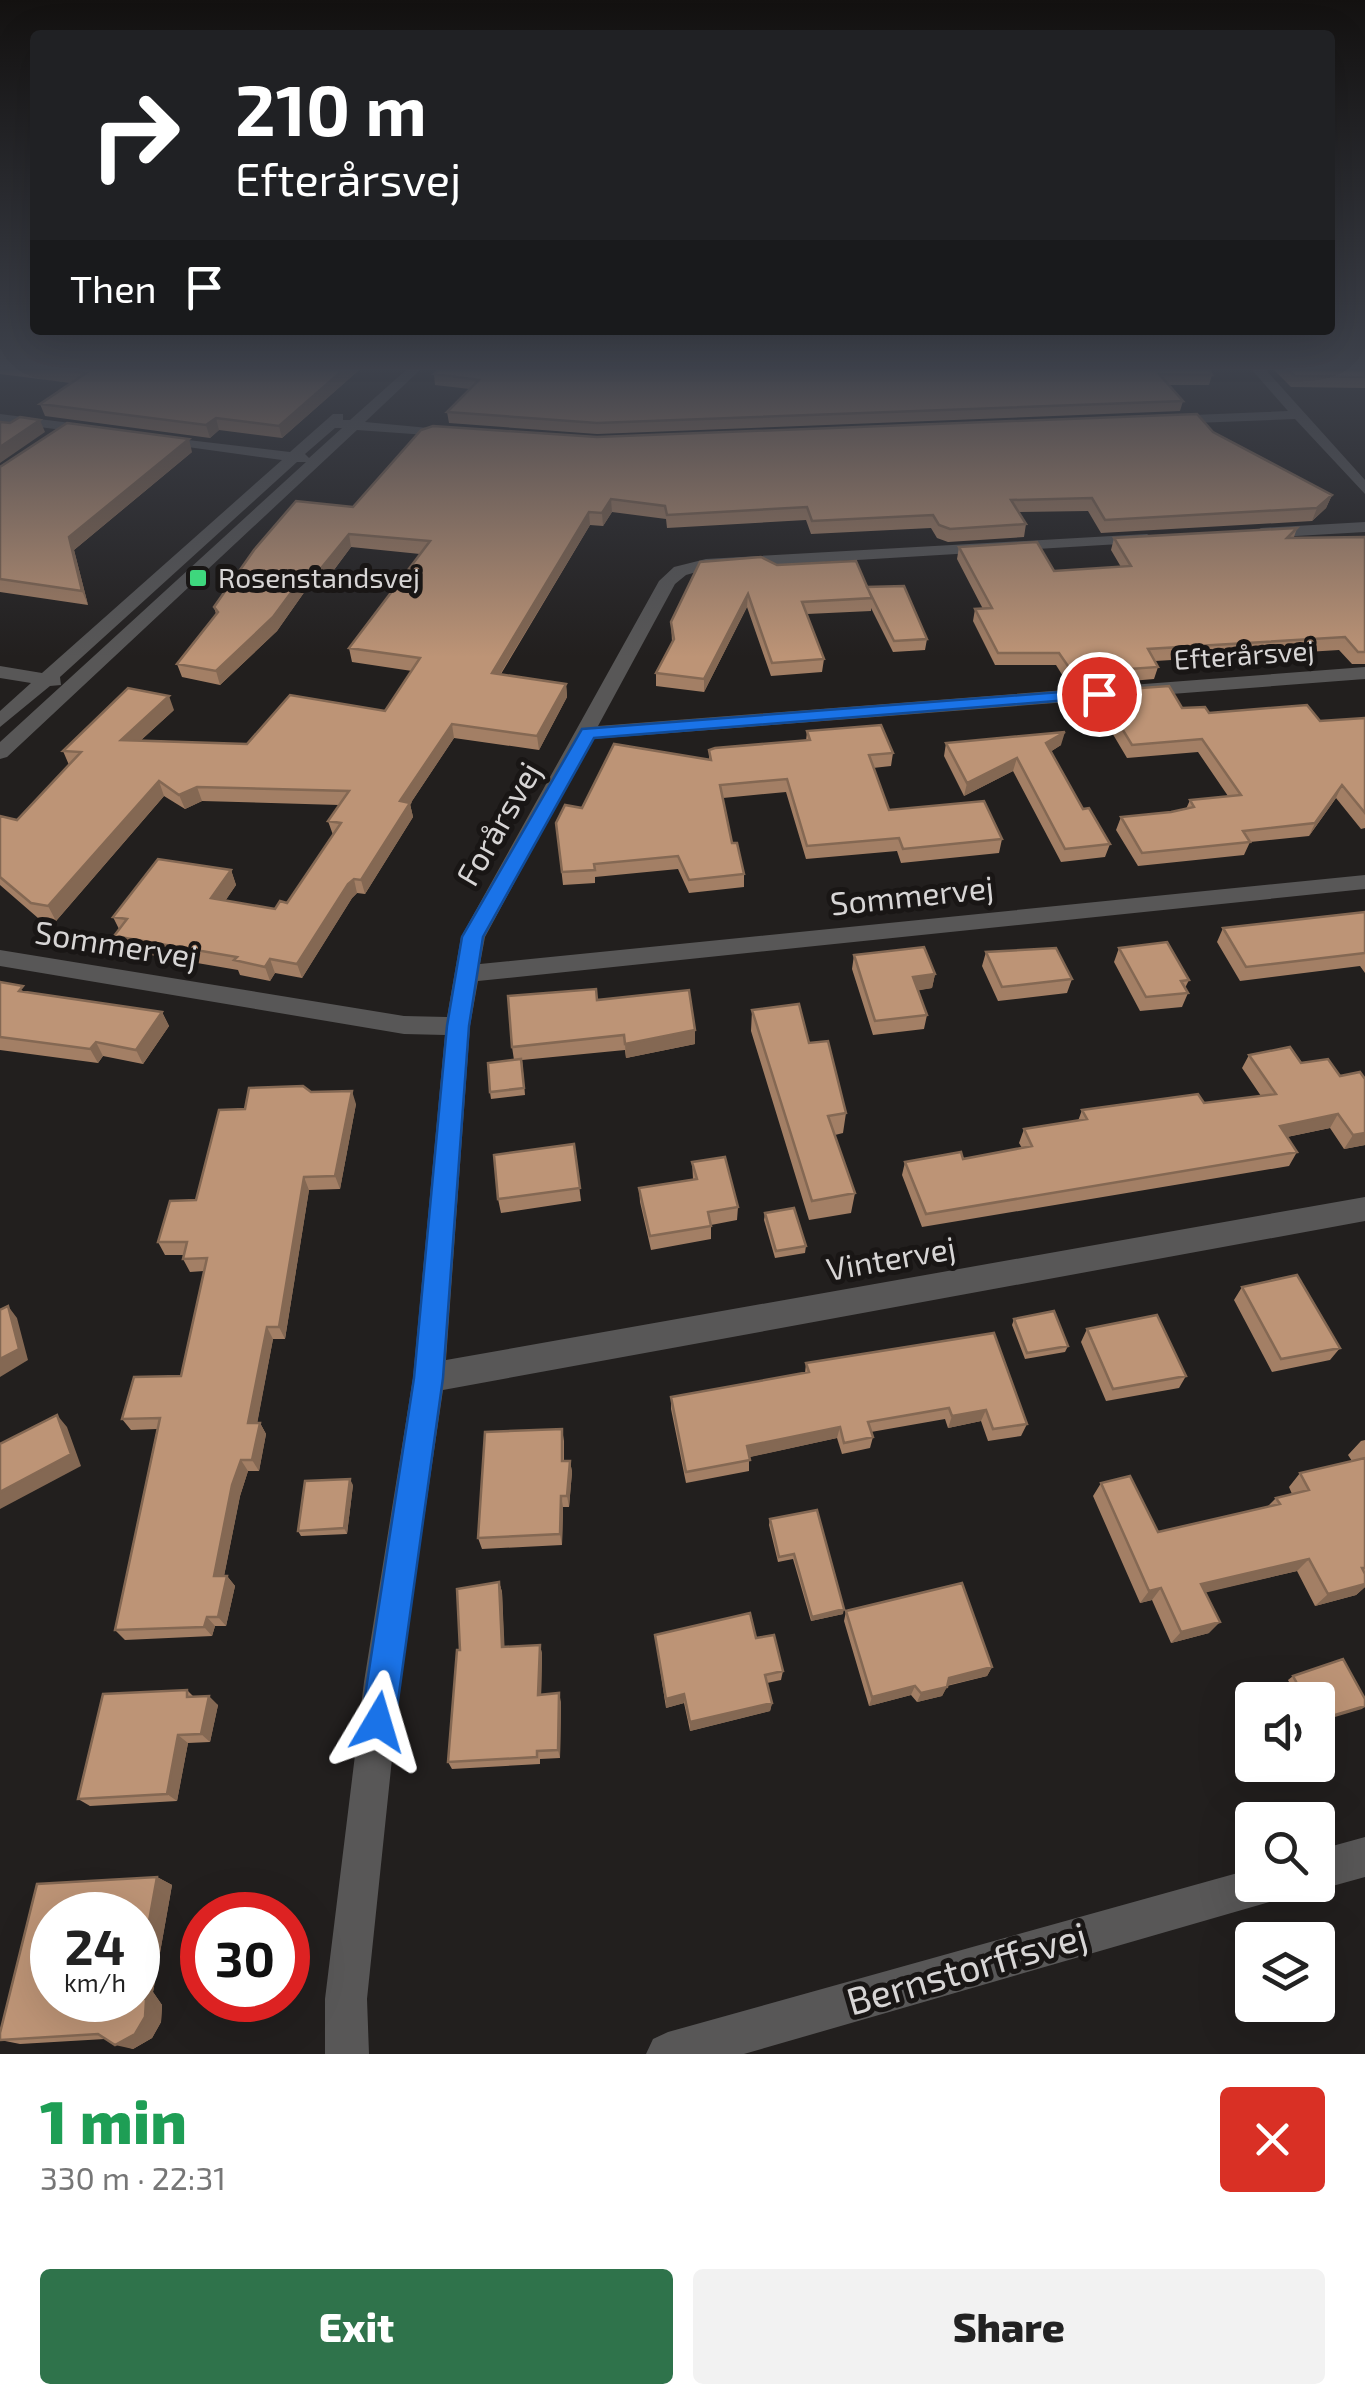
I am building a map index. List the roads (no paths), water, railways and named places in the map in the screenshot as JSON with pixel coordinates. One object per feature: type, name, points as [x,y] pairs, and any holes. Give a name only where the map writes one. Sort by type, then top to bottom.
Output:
[{"type":"street","points":[[0,721],[283,466]]},
{"type":"street","points":[[0,753],[310,466]]},
{"type":"street","points":[[1344,466],[1365,489]]},
{"type":"street","points":[[1234,534],[1365,527]]},
{"type":"street","name":"Forårsvej","points":[[347,2054],[346,2000],[382,1682],[428,1378],[458,1026],[473,937],[668,581],[680,570],[706,564],[1178,538]]},
{"type":"street","points":[[0,672],[74,684]]},
{"type":"street","name":"Efterårsvej","points":[[588,733],[1365,673]]},
{"type":"street","name":"Sommervej","points":[[466,974],[1365,882]]},
{"type":"street","name":"Sommervej","points":[[0,958],[404,1026],[458,1026]]},
{"type":"street","name":"Vintervej","points":[[428,1378],[1365,1209]]},
{"type":"street","points":[[1335,1865],[1365,1857]]},
{"type":"street","name":"Bernstorffsvej","points":[[668,2054],[1235,1894]]},
{"type":"place","name":"Rosenstandsvej","points":[[198,578]]}]
